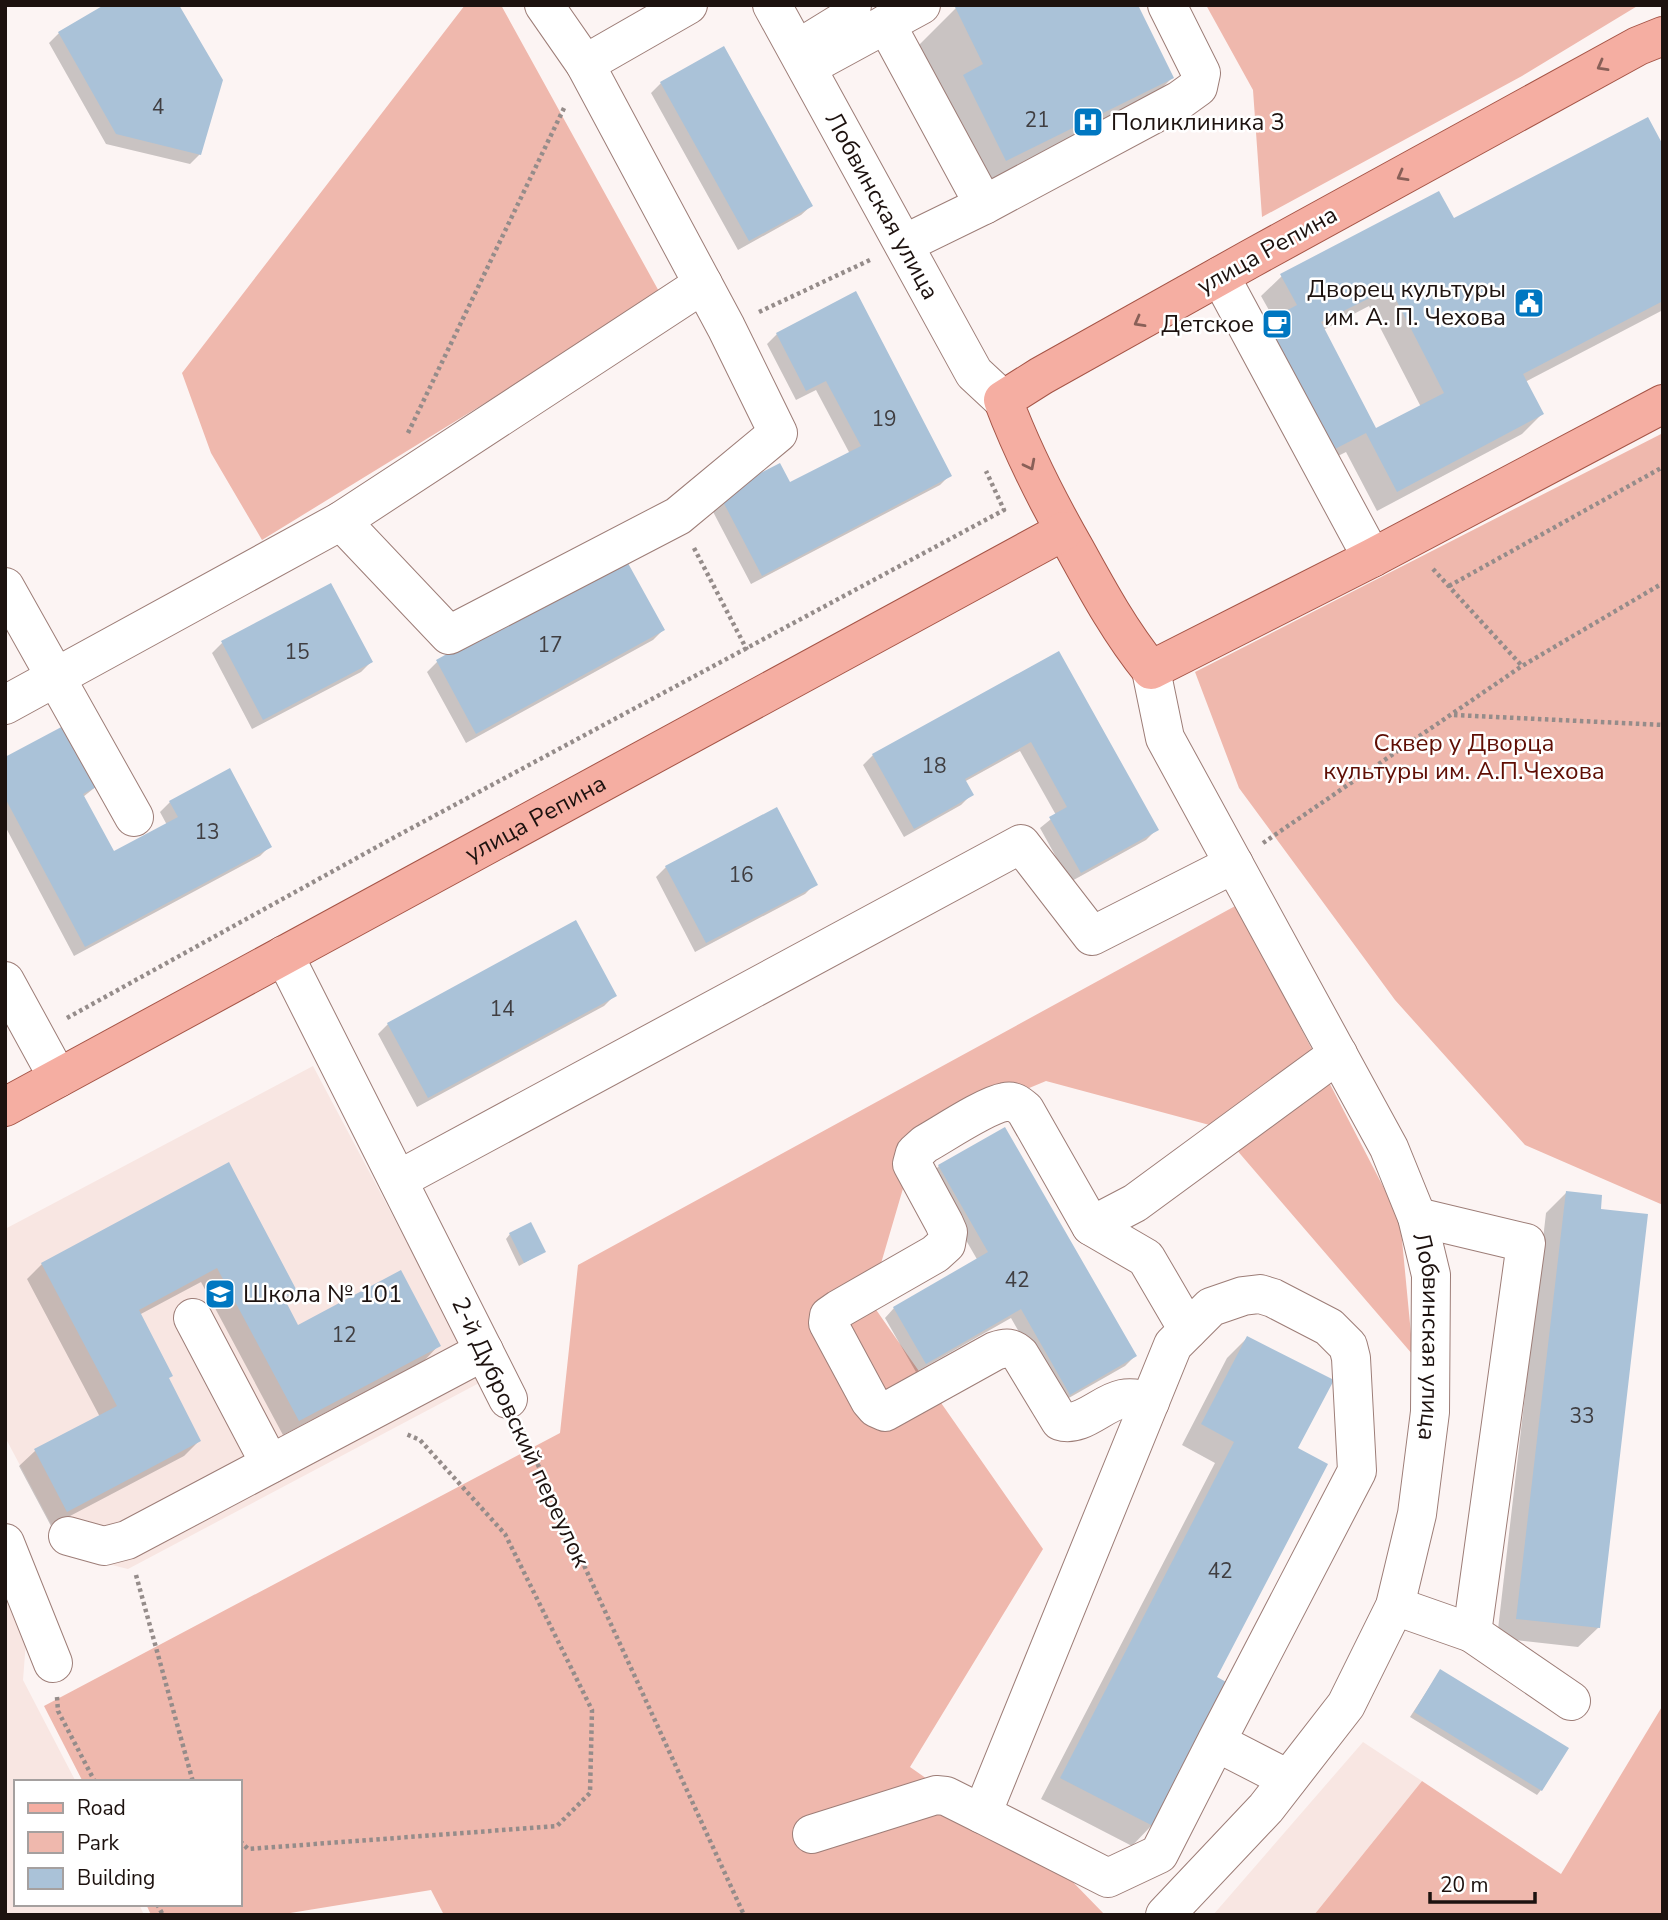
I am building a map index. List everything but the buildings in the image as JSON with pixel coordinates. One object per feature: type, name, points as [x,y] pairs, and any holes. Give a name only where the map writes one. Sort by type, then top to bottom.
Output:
[{"type":"main road","name":"улица Репина","points":[[1003,400],[1220,276],[1638,46],[1663,36]]},
{"type":"main road","points":[[1003,400],[1025,456],[1064,531],[1122,631],[1151,670],[1372,558],[1663,404]]},
{"type":"main road","name":"улица Репина","points":[[5,1107],[1064,531]]},
{"type":"street","points":[[341,521],[449,635],[678,516],[778,433],[726,327],[585,64],[544,5]]},
{"type":"street","points":[[585,64],[688,5]]},
{"type":"street","name":"Лобвинская улица","points":[[772,5],[975,373],[1003,400]]},
{"type":"street","points":[[802,58],[850,17],[852,5]]},
{"type":"street","points":[[802,58],[886,24],[921,5]]},
{"type":"street","points":[[904,244],[984,205],[1180,100],[1198,87],[1201,73],[1167,5]]},
{"type":"street","points":[[886,24],[984,205]]},
{"type":"street","points":[[1220,276],[1372,558]]},
{"type":"street","points":[[5,705],[341,521],[703,284]]},
{"type":"street","points":[[5,587],[134,817]]},
{"type":"street","name":"Лобвинская улица","points":[[1151,670],[1165,738],[1389,1148],[1417,1217],[1432,1275],[1430,1412],[1417,1514],[1395,1606],[1346,1704],[1266,1808],[1165,1915]]},
{"type":"street","points":[[398,1180],[1021,844],[1092,936],[1234,864]]},
{"type":"street","name":"2-й Дубровский переулок","points":[[284,955],[508,1399]]},
{"type":"street","points":[[5,981],[58,1078]]},
{"type":"street","points":[[1091,1226],[1135,1203],[1338,1054]]},
{"type":"street","points":[[1150,1402],[1124,1398],[1077,1421],[1068,1424],[1060,1421],[1020,1355],[1006,1347],[885,1412],[870,1401],[830,1332],[828,1323],[830,1316],[839,1309],[935,1254],[946,1244],[948,1233],[944,1223],[912,1164],[915,1153],[925,1144],[994,1105],[1007,1101],[1017,1103],[1024,1110],[1091,1226],[1146,1258],[1188,1330]]},
{"type":"street","points":[[1417,1217],[1526,1243],[1472,1633]]},
{"type":"street","points":[[812,1834],[936,1795],[946,1796],[1108,1878],[1159,1854],[1357,1471],[1351,1358],[1348,1346],[1329,1327],[1260,1294],[1243,1296],[1211,1307],[1173,1345],[982,1814]]},
{"type":"street","points":[[193,1318],[270,1464]]},
{"type":"street","points":[[68,1536],[104,1546],[127,1540],[484,1351]]},
{"type":"street","points":[[8,1561],[53,1662]]},
{"type":"street","points":[[1395,1606],[1472,1633],[1572,1701]]},
{"type":"street","points":[[1216,1742],[1288,1779]]},
{"type":"path","points":[[406,436],[585,64]]},
{"type":"path","points":[[726,327],[904,244]]},
{"type":"path","points":[[1449,586],[1663,467]]},
{"type":"path","points":[[35,1036],[393,838],[1004,510],[986,471]]},
{"type":"path","points":[[678,516],[747,650]]},
{"type":"path","points":[[1426,561],[1522,666]]},
{"type":"path","points":[[1234,864],[1522,666],[1663,583]]},
{"type":"path","points":[[1453,715],[1663,725]]},
{"type":"path","name":"2-й Дубровский переулок","points":[[508,1399],[744,1915]]},
{"type":"path","points":[[242,1843],[248,1849],[557,1826],[590,1793],[592,1710],[505,1534],[420,1440],[361,1416]]},
{"type":"path","points":[[127,1540],[192,1780]]},
{"type":"path","points":[[53,1662],[58,1711],[94,1780]]},
{"type":"shaded area","name":"Школа № 101","points":[[313,1066],[481,1382],[128,1569],[67,1554],[5,1437],[5,1229]]},
{"type":"shaded area","points":[[5,1586],[27,1628],[23,1680],[75,1780],[14,1780],[14,1906],[140,1906],[144,1915],[5,1915]]},
{"type":"shaded area","points":[[1363,1742],[1422,1781],[1314,1915],[1213,1915]]},
{"type":"green space","points":[[465,5],[501,5],[661,295],[262,540],[211,453],[182,373]]},
{"type":"green space","points":[[1206,5],[1639,5],[1522,76],[1262,217],[1253,90]]},
{"type":"green space","name":"Сквер у Дворца культуры им. А.П.Чехова","points":[[1663,433],[1663,1205],[1525,1145],[1395,1000],[1239,788],[1195,672]]},
{"type":"green space","points":[[1237,905],[1400,1219],[1413,1355],[1217,1127],[1046,1081],[919,1134],[870,1301],[1043,1549],[910,1767],[1070,1879],[1105,1915],[444,1915],[431,1890],[278,1915],[151,1915],[147,1906],[242,1906],[242,1780],[82,1780],[44,1706],[560,1433],[578,1265]]},
{"type":"green space","points":[[1663,1705],[1663,1915],[1314,1915],[1422,1781],[1561,1874]]},
{"type":"place","name":"Поликлиника 3","points":[[1088,122]]},
{"type":"place","name":"Дворец культуры им. А. П. Чехова","points":[[1529,303]]},
{"type":"place","name":"Детское","points":[[1277,324]]},
{"type":"place","name":"Школа № 101","points":[[220,1294]]}]
